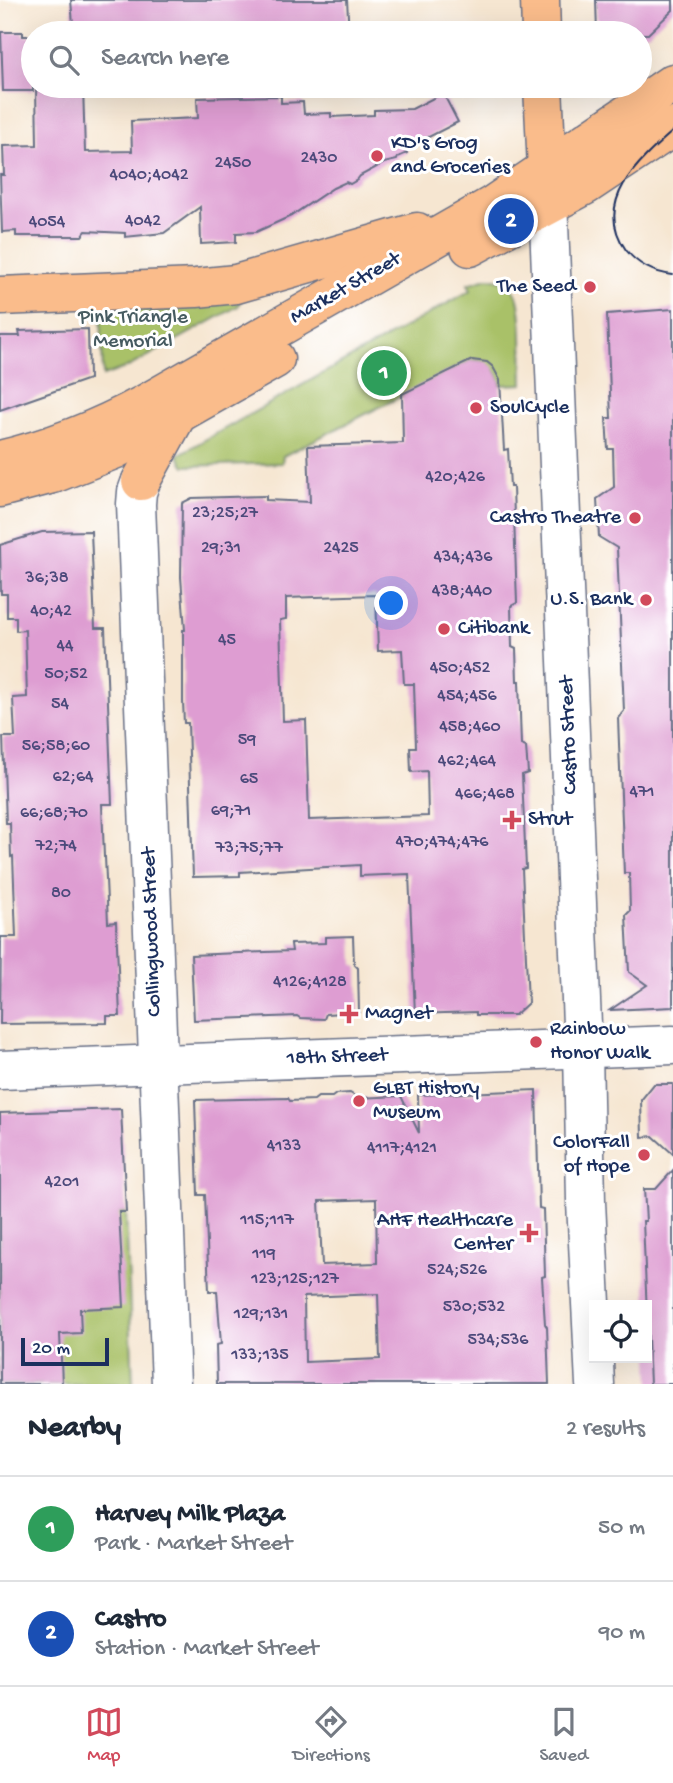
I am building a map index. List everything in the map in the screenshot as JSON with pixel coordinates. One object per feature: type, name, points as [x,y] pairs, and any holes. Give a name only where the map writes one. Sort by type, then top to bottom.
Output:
[{"type":"main road","points":[[540,0],[541,21]]},
{"type":"main road","name":"Market Street","points":[[652,97],[673,83]]},
{"type":"main road","name":"Castro Street","points":[[543,98],[547,169]]},
{"type":"main road","name":"Market Street","points":[[0,460],[54,445],[117,419],[493,205],[651,98]]},
{"type":"main road","name":"Market Street","points":[[0,488],[85,463],[117,449],[493,233],[586,186],[673,127]]},
{"type":"main road","points":[[0,296],[236,284],[394,237],[453,228]]},
{"type":"main road","points":[[141,481],[176,417]]},
{"type":"street","name":"Castro Street","points":[[547,169],[594,1384]]},
{"type":"street","name":"Collingwood Street","points":[[141,481],[136,504],[171,1384]]},
{"type":"street","name":"18th Street","points":[[0,1070],[673,1045]]},
{"type":"green space","points":[[487,278],[506,283],[518,299],[523,384],[501,385],[491,366],[472,360],[283,456],[282,463],[185,466],[178,455],[471,290],[468,284]]},
{"type":"green space","name":"Pink Triangle Memorial","points":[[241,299],[238,306],[130,366],[103,376],[101,312],[105,309]]},
{"type":"green space","points":[[126,1212],[133,1384],[0,1384],[0,1217]]},
{"type":"building","points":[[71,0],[347,0],[348,21],[73,21]]},
{"type":"building","points":[[596,0],[673,0],[673,10],[652,30],[652,21],[597,21]]},
{"type":"building","points":[[1,32],[21,32],[21,91],[3,91]]},
{"type":"building","points":[[36,98],[83,98],[85,152],[132,151],[131,121],[198,118],[197,98],[281,98],[281,103],[303,102],[304,114],[331,113],[331,117],[374,115],[374,110],[412,109],[433,98],[446,98],[458,122],[405,149],[407,153],[397,160],[384,163],[350,184],[346,182],[333,188],[291,216],[256,232],[236,233],[236,242],[201,244],[200,207],[164,233],[125,237],[125,233],[86,231],[82,236],[16,236],[16,231],[2,232],[0,175],[4,175],[3,146],[37,145]]},
{"type":"building","points":[[673,309],[673,1007],[610,1010],[647,985],[629,972],[626,915],[630,911],[629,873],[624,873],[618,718],[624,711],[617,548],[599,537],[597,499],[614,487],[613,449],[608,449],[606,418],[611,418],[607,314]]},
{"type":"building","points":[[88,329],[89,379],[0,410],[0,336],[20,336],[19,331]]},
{"type":"building","points":[[472,360],[487,362],[500,380],[504,450],[508,449],[510,487],[513,487],[517,603],[511,606],[512,647],[516,649],[521,745],[526,747],[528,773],[522,775],[526,868],[522,869],[528,1003],[515,1015],[476,1015],[476,1012],[415,1014],[409,874],[360,876],[360,865],[240,872],[240,876],[193,877],[188,723],[184,723],[183,702],[185,630],[181,577],[182,503],[192,498],[266,496],[266,500],[310,502],[308,446],[403,443],[402,394]],"holes":[[[376,595],[378,651],[402,650],[404,684],[414,684],[416,747],[410,747],[411,772],[427,771],[428,816],[309,820],[306,720],[283,721],[280,620],[286,619],[286,598]]]},
{"type":"building","points":[[91,531],[95,628],[105,628],[112,804],[102,804],[104,857],[108,923],[116,922],[120,1016],[107,1016],[107,1023],[0,1024],[1,937],[16,937],[13,856],[11,857],[10,823],[6,823],[3,737],[15,737],[13,698],[27,697],[25,630],[16,631],[16,617],[7,617],[7,594],[1,594],[0,545],[42,532]]},
{"type":"building","points":[[353,936],[354,964],[358,968],[359,1012],[326,1014],[324,1019],[297,1016],[194,1020],[191,955],[292,951],[291,944],[325,943],[325,937]]},
{"type":"building","points":[[654,1084],[673,1084],[673,1154],[653,1136],[642,1137],[641,1100]]},
{"type":"building","points":[[536,1090],[539,1208],[543,1209],[545,1276],[542,1277],[549,1384],[217,1384],[216,1345],[221,1344],[217,1291],[209,1291],[205,1195],[198,1195],[195,1100],[314,1100],[318,1097],[350,1093],[358,1098],[401,1096],[419,1133],[418,1095]],"holes":[[[376,1199],[377,1263],[322,1265],[319,1201]],[[378,1294],[380,1359],[305,1362],[304,1297]]]},
{"type":"building","points":[[121,1109],[126,1212],[119,1212],[124,1307],[80,1309],[81,1333],[60,1334],[62,1384],[0,1384],[0,1113]]},
{"type":"building","points":[[673,1170],[673,1384],[650,1384],[652,1300],[646,1300],[643,1221],[646,1221],[644,1189],[656,1189]]},
{"type":"tram line","points":[[673,131],[634,169],[617,199],[614,215],[617,232],[626,250],[647,267],[673,275]]},
{"type":"place","name":"KD's Grog and Groceries","points":[[377,156]]},
{"type":"place","name":"Castro","points":[[511,221]]},
{"type":"place","name":"The Seed","points":[[590,287]]},
{"type":"place","name":"Harvey Milk Plaza","points":[[384,373]]},
{"type":"place","name":"SoulCycle","points":[[476,408]]},
{"type":"place","name":"Castro Theatre","points":[[635,518]]},
{"type":"place","name":"U.S. Bank","points":[[646,600]]},
{"type":"place","name":"Citibank","points":[[444,629]]},
{"type":"place","name":"Strut","points":[[512,820]]},
{"type":"place","name":"Magnet","points":[[349,1014]]},
{"type":"place","name":"Rainbow Honor Walk","points":[[536,1042]]},
{"type":"place","name":"GLBT History Museum","points":[[359,1101]]},
{"type":"place","name":"ColorFall of Hope","points":[[644,1155]]},
{"type":"place","name":"AHF Healthcare Center","points":[[529,1233]]}]
